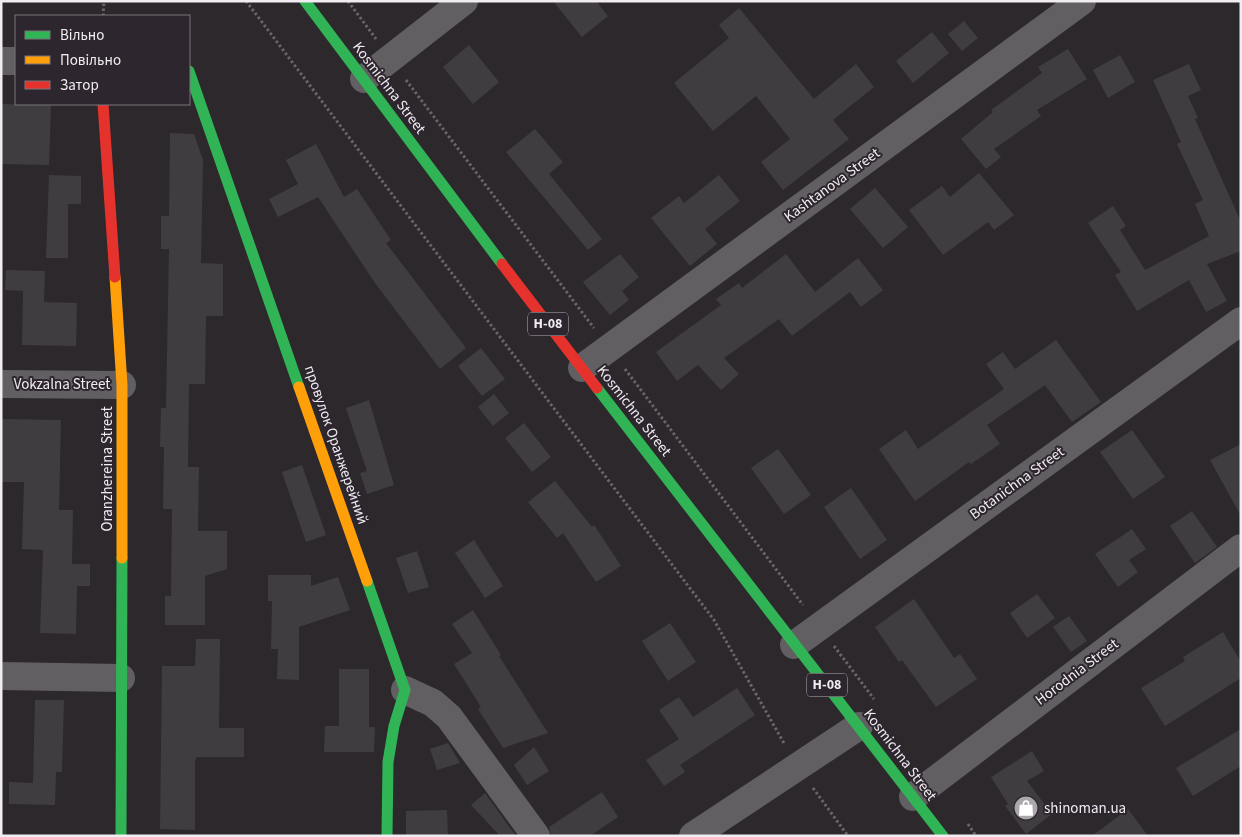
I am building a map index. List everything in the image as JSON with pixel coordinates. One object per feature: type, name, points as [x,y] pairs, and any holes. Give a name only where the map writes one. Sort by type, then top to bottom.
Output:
[{"type":"street","name":"Kosmichna Street","points":[[305,1],[582,368],[943,836]]},
{"type":"street","points":[[364,79],[464,1]]},
{"type":"street","name":"Kashtanova Street","points":[[582,368],[1082,1]]},
{"type":"street","points":[[1,61],[15,61]]},
{"type":"street","name":"провулок Оранжерейний","points":[[190,74],[405,690]]},
{"type":"street","name":"Oranzhereina Street","points":[[102,105],[122,385],[120,836]]},
{"type":"street","name":"Botanichna Street","points":[[794,644],[1241,321]]},
{"type":"street","name":"Vokzalna Street","points":[[1,384],[122,385]]},
{"type":"street","name":"Horodnia Street","points":[[913,797],[1241,548]]},
{"type":"street","points":[[1,676],[121,678]]},
{"type":"street","points":[[387,836],[385,785],[389,742],[396,713],[405,690],[432,703],[449,717],[536,836]]},
{"type":"street","points":[[693,836],[859,726]]},
{"type":"path","points":[[103,15],[104,1]]},
{"type":"path","points":[[246,1],[714,620],[798,767],[848,836]]},
{"type":"path","points":[[348,1],[877,704]]},
{"type":"path","points":[[965,820],[976,836]]},
{"type":"building","points":[[553,1],[596,1],[608,16],[582,37]]},
{"type":"building","points":[[739,8],[814,99],[856,64],[874,87],[833,120],[849,139],[783,190],[761,162],[790,139],[756,96],[713,131],[674,83],[729,38],[719,25]]},
{"type":"building","points":[[964,21],[978,38],[962,51],[948,34]]},
{"type":"building","points":[[932,32],[949,53],[913,83],[896,61]]},
{"type":"building","points":[[469,45],[499,82],[473,104],[443,67]]},
{"type":"building","points":[[1068,49],[1087,79],[1037,110],[1041,116],[994,149],[1001,157],[986,169],[961,139],[993,112],[991,110],[1042,73],[1038,67]]},
{"type":"building","points":[[1120,55],[1135,82],[1108,98],[1093,70]]},
{"type":"building","points":[[1189,64],[1201,90],[1188,96],[1198,118],[1195,119],[1241,222],[1241,251],[1207,264],[1227,301],[1206,312],[1189,280],[1137,311],[1115,275],[1121,272],[1088,223],[1113,206],[1126,226],[1120,230],[1145,270],[1209,236],[1195,204],[1203,200],[1177,144],[1181,142],[1153,80]]},
{"type":"building","points":[[1,104],[51,105],[49,165],[1,164]]},
{"type":"building","points":[[535,129],[563,162],[549,174],[602,239],[588,250],[506,152]]},
{"type":"building","points":[[170,133],[194,134],[203,160],[201,263],[223,264],[223,316],[206,316],[205,384],[189,384],[188,467],[199,467],[198,531],[227,531],[227,569],[205,576],[205,625],[165,625],[165,596],[171,596],[172,509],[163,509],[164,447],[160,447],[161,408],[166,408],[169,249],[161,249],[161,216],[169,216]]},
{"type":"building","points":[[316,144],[344,197],[357,189],[391,240],[386,243],[466,348],[440,369],[375,283],[318,197],[278,217],[269,199],[298,184],[286,160]]},
{"type":"building","points":[[979,173],[1014,215],[994,230],[988,222],[943,255],[909,210],[942,186],[950,197]]},
{"type":"building","points":[[49,175],[81,176],[81,204],[68,204],[68,258],[46,258]]},
{"type":"building","points":[[719,175],[740,201],[705,229],[717,244],[690,266],[651,218],[679,196],[684,203]]},
{"type":"building","points":[[875,188],[908,227],[883,248],[850,209]]},
{"type":"building","points":[[620,254],[639,277],[622,291],[629,300],[610,315],[583,282]]},
{"type":"building","points":[[786,254],[815,292],[858,258],[883,290],[861,307],[850,292],[792,336],[779,319],[724,358],[739,374],[721,390],[698,365],[677,381],[656,352],[721,305],[716,299],[739,283],[742,288]]},
{"type":"building","points":[[6,270],[45,271],[44,302],[77,303],[76,346],[22,345],[23,291],[5,290]]},
{"type":"building","points":[[1056,340],[1101,402],[1072,422],[1045,385],[987,425],[1000,444],[971,464],[969,462],[915,501],[879,449],[906,430],[918,449],[1004,389],[986,364],[1003,352],[1015,369]]},
{"type":"building","points":[[481,348],[505,379],[482,396],[458,366]]},
{"type":"building","points":[[494,394],[509,413],[493,426],[478,407]]},
{"type":"building","points":[[369,400],[394,485],[367,494],[360,473],[367,471],[346,408]]},
{"type":"building","points":[[1,419],[61,420],[59,510],[73,510],[72,564],[90,564],[90,586],[77,586],[76,634],[40,633],[43,550],[22,549],[24,482],[1,482]]},
{"type":"building","points":[[524,423],[551,457],[532,472],[505,438]]},
{"type":"building","points":[[1132,430],[1165,477],[1133,499],[1100,452]]},
{"type":"building","points":[[1241,444],[1241,516],[1210,460]]},
{"type":"building","points":[[778,449],[811,495],[784,514],[751,468]]},
{"type":"building","points":[[302,465],[326,535],[306,542],[282,472]]},
{"type":"building","points":[[555,481],[592,527],[594,525],[621,566],[596,582],[563,533],[557,538],[528,502]]},
{"type":"building","points":[[851,488],[887,540],[860,559],[824,507]]},
{"type":"building","points":[[1192,511],[1217,547],[1195,563],[1170,526]]},
{"type":"building","points":[[1132,529],[1146,549],[1129,560],[1138,572],[1118,587],[1095,554]]},
{"type":"building","points":[[474,540],[503,586],[485,598],[455,553]]},
{"type":"building","points":[[417,551],[429,587],[408,593],[396,558]]},
{"type":"building","points":[[268,575],[311,575],[311,586],[338,577],[350,610],[299,627],[299,680],[277,679],[278,649],[271,649],[272,601],[268,601]]},
{"type":"building","points":[[1037,594],[1055,618],[1027,638],[1010,613]]},
{"type":"building","points":[[914,599],[954,658],[960,654],[977,679],[936,707],[902,660],[899,662],[875,627]]},
{"type":"building","points":[[473,610],[501,655],[499,656],[548,733],[503,748],[478,709],[481,707],[454,664],[472,653],[452,624]]},
{"type":"building","points":[[1069,616],[1087,641],[1071,652],[1053,627]]},
{"type":"building","points":[[670,623],[696,662],[668,681],[642,641]]},
{"type":"building","points":[[1223,632],[1241,662],[1241,678],[1165,726],[1141,688],[1185,661],[1183,657]]},
{"type":"building","points":[[196,639],[220,639],[219,728],[244,728],[244,757],[197,757],[195,760],[195,830],[160,829],[162,666],[195,666]]},
{"type":"building","points":[[339,669],[369,669],[369,727],[375,727],[374,752],[324,752],[325,726],[339,726]]},
{"type":"building","points":[[737,688],[755,715],[680,765],[685,772],[664,786],[646,760],[679,739],[659,710],[679,697],[693,717]]},
{"type":"building","points":[[35,700],[64,700],[62,772],[56,772],[55,805],[9,804],[9,782],[33,783]]},
{"type":"building","points":[[1241,729],[1241,766],[1193,796],[1176,768]]},
{"type":"building","points":[[448,743],[460,763],[437,770],[430,749]]},
{"type":"building","points":[[534,747],[549,771],[527,785],[514,765]]},
{"type":"building","points":[[1032,751],[1044,771],[1027,781],[1052,814],[1026,834],[1005,806],[1008,804],[991,777]]},
{"type":"building","points":[[602,792],[618,817],[590,836],[551,836],[549,827]]},
{"type":"building","points":[[485,793],[516,836],[500,836],[471,805]]},
{"type":"building","points":[[1128,809],[1148,836],[1092,836]]},
{"type":"building","points":[[447,810],[448,836],[406,836],[406,811]]},
{"type":"traffic: fast","points":[[305,1],[502,264]]},
{"type":"traffic: fast","points":[[190,74],[299,387]]},
{"type":"traffic: fast","points":[[597,388],[943,836]]},
{"type":"traffic: fast","points":[[121,836],[122,558]]},
{"type":"traffic: fast","points":[[367,581],[405,690],[394,726],[388,762],[387,836]]},
{"type":"traffic: slow","points":[[115,277],[122,385],[122,558]]},
{"type":"traffic: slow","points":[[299,387],[367,581]]},
{"type":"traffic: jam","points":[[103,105],[115,277]]},
{"type":"traffic: jam","points":[[502,264],[597,388]]},
{"type":"place","name":"shinoman.ua","points":[[1026,808]]}]
